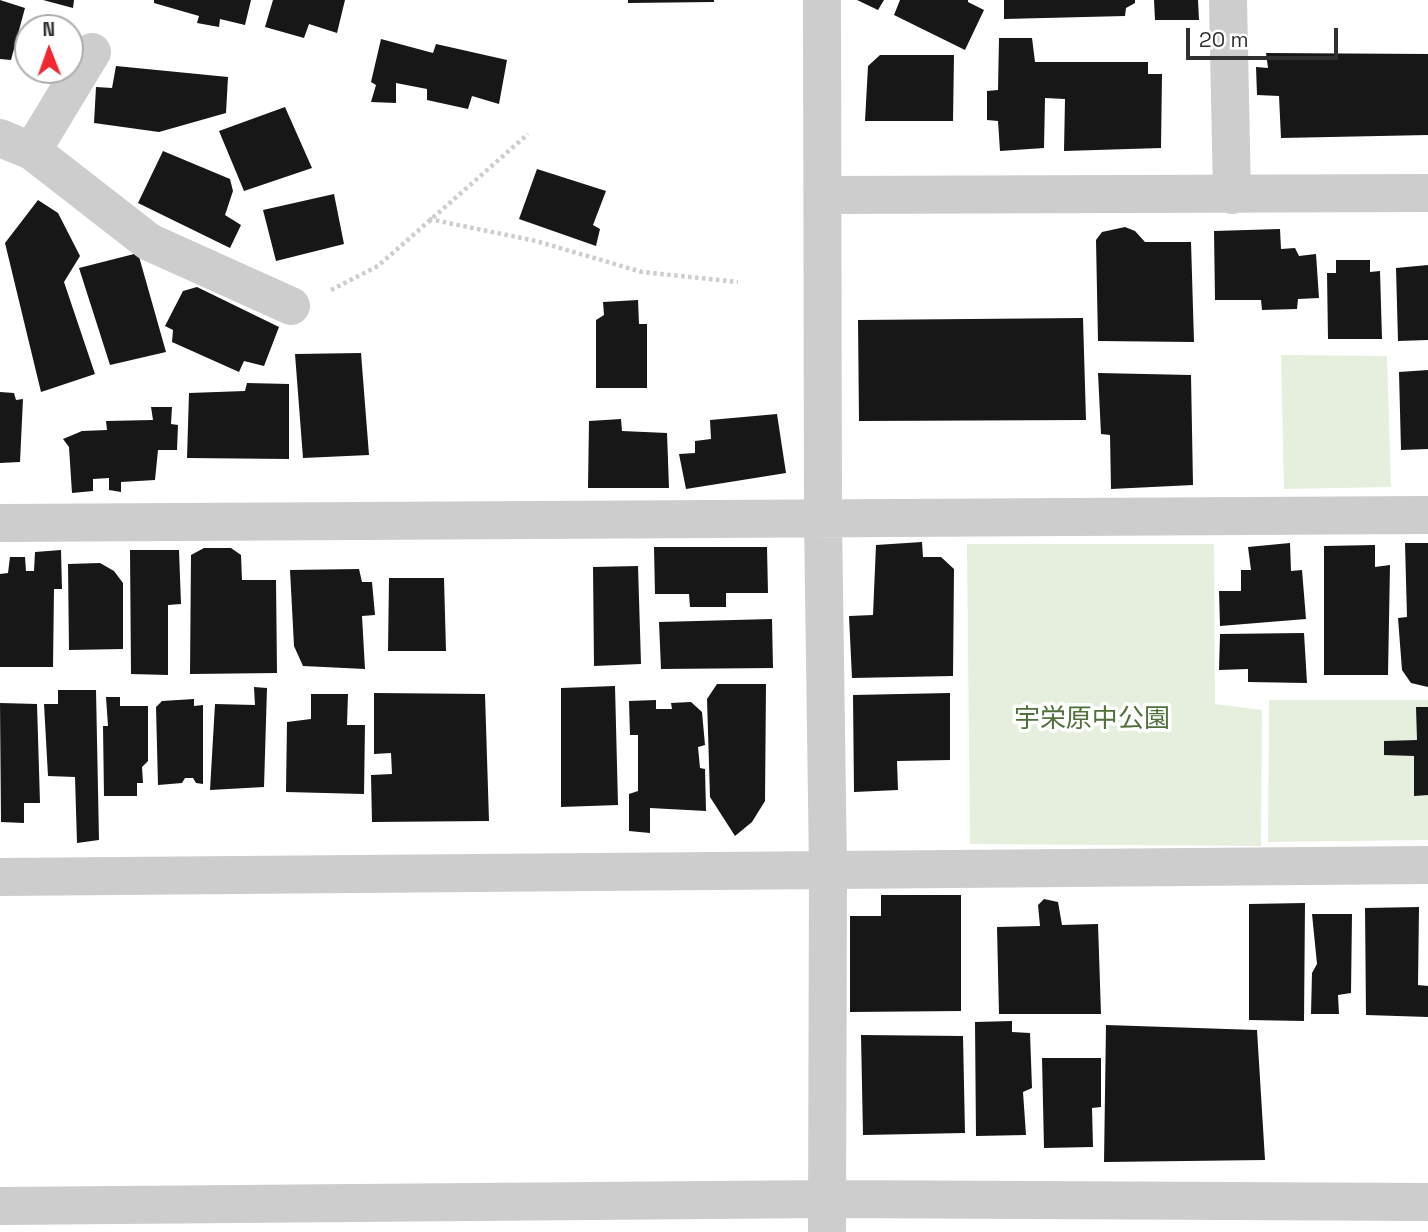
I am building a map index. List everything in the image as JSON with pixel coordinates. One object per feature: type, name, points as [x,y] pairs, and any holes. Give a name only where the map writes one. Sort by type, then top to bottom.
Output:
[{"type":"street","points":[[822,0],[823,520],[828,869],[827,1216]]},
{"type":"street","points":[[1228,0],[1232,195]]},
{"type":"street","points":[[92,52],[16,144],[149,242],[291,306]]},
{"type":"street","points":[[822,195],[1428,194]]},
{"type":"street","points":[[0,523],[1428,515]]},
{"type":"street","points":[[0,877],[1428,865]]},
{"type":"street","points":[[0,1206],[827,1216],[1428,1202]]},
{"type":"path","points":[[291,306],[379,266],[528,134]]},
{"type":"path","points":[[429,219],[536,241],[642,272],[738,282]]},
{"type":"green space","points":[[1281,355],[1387,356],[1391,487],[1284,489]]},
{"type":"green space","name":"宇栄原中公園","points":[[967,544],[1214,544],[1215,704],[1262,710],[1261,846],[970,844]]},
{"type":"green space","points":[[1269,700],[1428,700],[1428,840],[1268,842]]},
{"type":"building","points":[[0,0],[25,8],[23,14],[14,14],[14,49],[11,60],[0,59]]},
{"type":"building","points":[[43,0],[74,0],[73,8]]},
{"type":"building","points":[[154,0],[251,0],[245,25],[220,19],[219,27],[197,23],[199,16],[154,3]]},
{"type":"building","points":[[273,0],[345,0],[337,33],[309,24],[304,38],[265,27]]},
{"type":"building","points":[[628,0],[714,0],[714,2],[628,3]]},
{"type":"building","points":[[857,0],[884,0],[878,10]]},
{"type":"building","points":[[900,0],[968,0],[984,10],[965,50],[894,15]]},
{"type":"building","points":[[1004,0],[1135,0],[1135,3],[1126,8],[1125,16],[1004,19]]},
{"type":"building","points":[[1154,0],[1198,0],[1199,20],[1155,20]]},
{"type":"building","points":[[999,38],[1032,38],[1035,62],[1148,62],[1148,74],[1162,74],[1161,148],[1064,151],[1065,99],[1045,98],[1044,148],[1000,151],[998,121],[987,120],[987,91],[998,90]]},
{"type":"building","points":[[381,39],[433,53],[436,44],[507,60],[499,104],[472,96],[468,109],[427,100],[427,89],[396,83],[396,103],[371,102],[376,85],[371,82]]},
{"type":"building","points":[[1266,53],[1428,54],[1428,135],[1281,138],[1279,96],[1257,95],[1256,67],[1268,68]]},
{"type":"building","points":[[880,55],[954,55],[953,121],[865,121],[868,66]]},
{"type":"building","points":[[116,66],[228,77],[226,113],[159,132],[94,123],[96,87],[112,88]]},
{"type":"building","points":[[285,107],[312,168],[244,191],[219,131]]},
{"type":"building","points":[[163,151],[230,179],[233,191],[225,215],[241,225],[230,248],[138,203]]},
{"type":"building","points":[[537,169],[606,191],[593,225],[600,229],[596,246],[519,219]]},
{"type":"building","points":[[334,194],[344,244],[276,261],[263,210]]},
{"type":"building","points":[[38,200],[58,213],[80,256],[64,282],[95,374],[41,392],[5,243]]},
{"type":"building","points":[[1125,227],[1135,231],[1145,242],[1191,242],[1194,342],[1098,341],[1096,240],[1102,232]]},
{"type":"building","points":[[1280,229],[1281,249],[1295,248],[1299,256],[1316,254],[1319,298],[1298,299],[1297,309],[1262,310],[1261,300],[1215,300],[1214,231]]},
{"type":"building","points":[[138,253],[166,352],[110,365],[79,268]]},
{"type":"building","points":[[1336,260],[1370,260],[1370,272],[1380,271],[1382,339],[1328,339],[1327,273],[1336,273]]},
{"type":"building","points":[[1428,265],[1428,340],[1398,341],[1396,268]]},
{"type":"building","points":[[197,287],[279,327],[264,366],[244,361],[239,372],[172,342],[173,330],[165,326],[183,291]]},
{"type":"building","points":[[638,300],[639,324],[647,324],[647,388],[596,388],[596,320],[604,315],[603,302]]},
{"type":"building","points":[[1083,318],[1086,420],[859,421],[858,320]]},
{"type":"building","points":[[361,353],[369,455],[303,458],[295,354]]},
{"type":"building","points":[[1428,370],[1428,449],[1401,450],[1399,372]]},
{"type":"building","points":[[1098,373],[1191,375],[1193,485],[1111,489],[1110,435],[1101,434]]},
{"type":"building","points":[[247,383],[289,384],[289,459],[187,458],[189,393],[245,391]]},
{"type":"building","points":[[0,392],[14,393],[16,400],[23,399],[20,462],[0,463]]},
{"type":"building","points":[[151,407],[172,407],[171,424],[178,425],[177,450],[158,450],[155,480],[121,482],[121,492],[109,490],[109,478],[93,479],[93,491],[72,493],[69,447],[63,439],[82,431],[107,430],[106,421],[153,420]]},
{"type":"building","points":[[777,414],[786,473],[686,489],[679,454],[695,453],[695,441],[711,439],[710,420]]},
{"type":"building","points":[[621,419],[622,431],[667,433],[669,488],[588,488],[589,421]]},
{"type":"building","points":[[922,542],[923,557],[941,557],[954,569],[953,676],[852,678],[849,616],[873,615],[876,545]]},
{"type":"building","points":[[1290,543],[1291,571],[1302,570],[1306,619],[1220,626],[1219,591],[1241,591],[1241,570],[1251,570],[1248,547]]},
{"type":"building","points":[[1405,543],[1428,543],[1428,687],[1411,683],[1402,670],[1398,618],[1407,617]]},
{"type":"building","points":[[1375,545],[1375,567],[1390,565],[1388,675],[1324,675],[1324,546]]},
{"type":"building","points":[[654,547],[767,547],[768,593],[726,593],[726,607],[690,607],[689,594],[655,594]]},
{"type":"building","points":[[204,548],[231,548],[241,555],[242,580],[276,580],[277,673],[190,674],[191,555]]},
{"type":"building","points":[[61,550],[62,589],[54,589],[53,667],[0,667],[0,574],[8,573],[10,557],[25,557],[26,571],[34,571],[35,552]]},
{"type":"building","points":[[130,550],[179,550],[181,604],[168,605],[168,675],[131,674]]},
{"type":"building","points":[[100,563],[114,571],[123,583],[123,649],[69,650],[68,564]]},
{"type":"building","points":[[638,566],[641,664],[594,666],[593,567]]},
{"type":"building","points":[[359,569],[362,582],[372,582],[375,615],[362,616],[365,669],[303,666],[294,646],[290,570]]},
{"type":"building","points":[[389,578],[444,578],[446,651],[388,651]]},
{"type":"building","points":[[772,619],[773,668],[661,669],[659,622]]},
{"type":"building","points":[[1304,633],[1307,683],[1248,682],[1248,669],[1219,670],[1220,634]]},
{"type":"building","points":[[717,684],[766,684],[765,801],[752,822],[735,836],[710,797],[707,699]]},
{"type":"building","points":[[615,686],[618,805],[561,807],[561,688]]},
{"type":"building","points":[[254,687],[267,688],[264,787],[210,790],[215,704],[255,705]]},
{"type":"building","points":[[58,690],[96,690],[99,840],[77,843],[75,777],[48,776],[44,704],[58,704]]},
{"type":"building","points":[[374,693],[485,694],[489,821],[372,822],[371,775],[392,774],[391,753],[374,754]]},
{"type":"building","points":[[950,693],[950,760],[897,761],[898,790],[854,792],[853,695]]},
{"type":"building","points":[[311,694],[348,694],[347,725],[365,725],[364,794],[286,792],[287,722],[311,719]]},
{"type":"building","points":[[106,697],[120,697],[120,706],[148,706],[148,761],[142,767],[143,783],[137,783],[137,796],[104,796],[103,726],[108,726]]},
{"type":"building","points":[[194,699],[194,706],[203,705],[203,784],[196,783],[193,778],[185,778],[182,783],[158,785],[156,707],[162,701]]},
{"type":"building","points":[[656,700],[656,709],[672,709],[671,703],[691,702],[702,712],[705,745],[698,747],[700,768],[705,769],[706,811],[650,808],[650,833],[629,831],[629,794],[638,791],[638,735],[630,735],[629,701]]},
{"type":"building","points":[[0,703],[37,704],[40,803],[24,803],[24,823],[1,822]]},
{"type":"building","points":[[1416,707],[1428,707],[1428,795],[1414,796],[1414,756],[1384,755],[1384,741],[1417,740]]},
{"type":"building","points":[[881,895],[961,895],[961,1011],[850,1012],[850,916],[881,916]]},
{"type":"building","points":[[1044,899],[1058,902],[1062,925],[1098,924],[1101,1014],[999,1014],[997,927],[1040,926],[1038,905]]},
{"type":"building","points":[[1305,903],[1304,1021],[1249,1020],[1249,904]]},
{"type":"building","points":[[1419,907],[1418,985],[1428,986],[1428,1017],[1366,1015],[1365,908]]},
{"type":"building","points":[[1312,914],[1352,914],[1351,993],[1338,995],[1339,1014],[1311,1014],[1312,973],[1317,964]]},
{"type":"building","points":[[1012,1021],[1012,1032],[1030,1033],[1032,1088],[1023,1092],[1026,1135],[976,1136],[975,1022]]},
{"type":"building","points":[[1106,1025],[1257,1030],[1265,1160],[1104,1162]]},
{"type":"building","points":[[861,1035],[963,1036],[965,1133],[863,1135]]},
{"type":"building","points":[[1042,1058],[1101,1058],[1101,1107],[1092,1108],[1093,1147],[1044,1148]]}]
